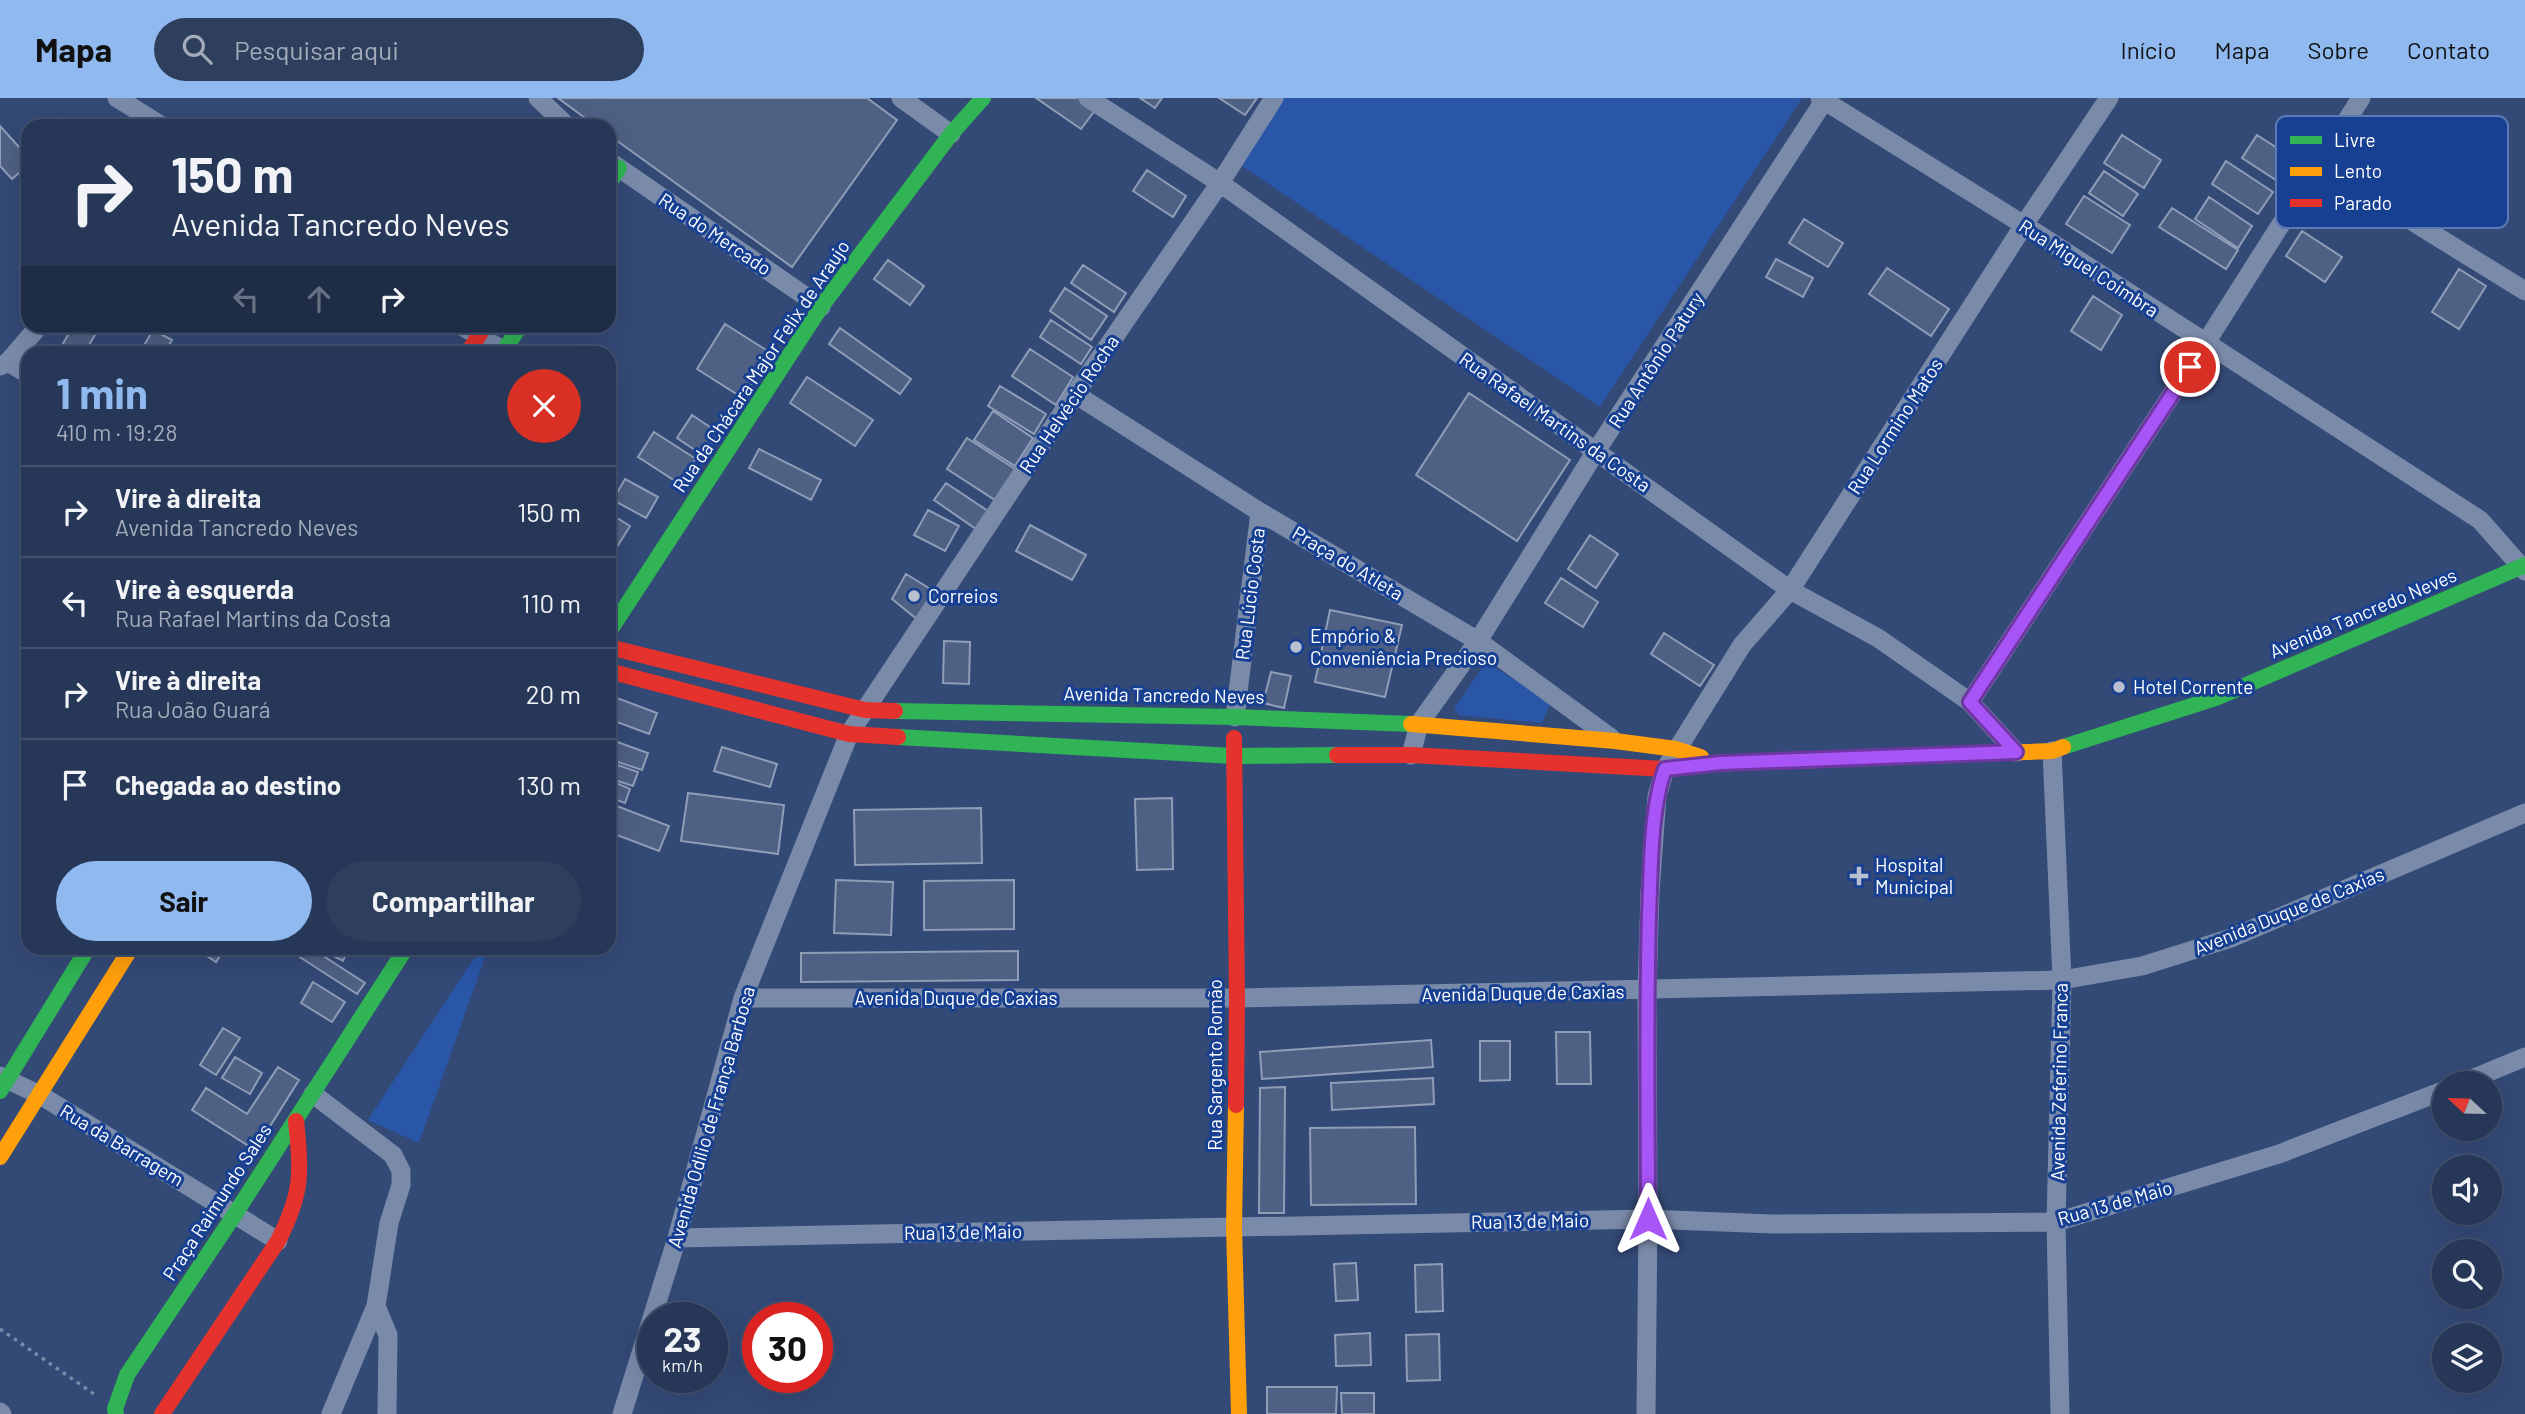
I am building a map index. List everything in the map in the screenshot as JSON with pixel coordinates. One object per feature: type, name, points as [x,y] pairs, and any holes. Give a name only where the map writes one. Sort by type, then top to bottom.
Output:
[{"type":"main road","name":"Rua da Chácara Major Felix de Araujo","points":[[616,621],[821,307],[951,134],[983,98]]},
{"type":"main road","name":"Avenida Tancredo Neves","points":[[616,673],[849,734],[1233,756],[1411,755],[1665,769],[1721,763],[2052,751],[2216,698],[2524,567]]},
{"type":"main road","name":"Avenida Tancredo Neves","points":[[616,649],[865,710],[1235,717],[1419,724],[1615,741],[1676,749],[1721,763]]},
{"type":"main road","name":"Rua Sargento Romão","points":[[1235,717],[1233,756],[1237,998],[1234,1227],[1239,1414]]},
{"type":"main road","points":[[2,1082],[84,955]]},
{"type":"main road","points":[[0,1157],[127,955]]},
{"type":"main road","points":[[296,1121],[402,955]]},
{"type":"main road","name":"Praça Raimundo Sales","points":[[116,1411],[127,1375],[296,1121]]},
{"type":"main road","name":"Praça Raimundo Sales","points":[[162,1414],[278,1241],[294,1211],[302,1177],[296,1121]]},
{"type":"street","points":[[117,98],[151,119]]},
{"type":"street","points":[[538,98],[560,119]]},
{"type":"street","points":[[901,98],[951,134]]},
{"type":"street","name":"Rua Rafael Martins da Costa","points":[[1088,98],[1220,183],[1790,590],[1878,638],[1970,702],[2016,752]]},
{"type":"street","name":"Rua Helvécio Rocha","points":[[865,710],[1075,394],[1220,183],[1273,98]]},
{"type":"street","name":"Rua Lormino Matos","points":[[1646,1414],[1647,991],[1657,796],[1665,769],[1742,645],[1790,590],[2024,225],[2109,98]]},
{"type":"street","points":[[2349,116],[2361,98]]},
{"type":"street","name":"Rua Miguel Coimbra","points":[[1822,99],[2024,225],[2480,520],[2524,567]]},
{"type":"street","name":"Rua Antônio Patury","points":[[1419,724],[1478,641],[1596,451],[1822,99]]},
{"type":"street","name":"Rua do Mercado","points":[[616,174],[821,307]]},
{"type":"street","points":[[1970,702],[2205,344],[2277,228]]},
{"type":"street","points":[[2423,228],[2525,291]]},
{"type":"street","points":[[21,371],[4,364],[33,333]]},
{"type":"street","points":[[480,333],[496,346]]},
{"type":"street","name":"Praça do Atleta","points":[[1075,394],[1260,512],[1478,641],[1615,741]]},
{"type":"street","name":"Rua Lúcio Costa","points":[[1235,717],[1260,512]]},
{"type":"street","name":"Avenida Odílio de França Barbosa","points":[[622,1414],[677,1238],[743,998],[849,734],[865,710]]},
{"type":"street","points":[[1411,755],[1419,724]]},
{"type":"street","name":"Avenida Zeferino Franca","points":[[2052,751],[2062,980],[2056,1222],[2060,1414]]},
{"type":"street","name":"Avenida Duque de Caxias","points":[[743,998],[1237,998],[2062,980],[2142,966],[2231,938],[2525,813]]},
{"type":"street","points":[[2491,1071],[2525,1057]]},
{"type":"street","name":"Rua da Barragem","points":[[2,1082],[40,1095],[278,1241]]},
{"type":"street","points":[[313,1094],[393,1155],[401,1171],[401,1185],[389,1223],[376,1306],[331,1414]]},
{"type":"street","name":"Rua 13 de Maio","points":[[677,1238],[1648,1219],[1772,1224],[2056,1222],[2279,1154],[2432,1095]]},
{"type":"street","points":[[376,1306],[388,1335],[387,1414]]},
{"type":"path","points":[[0,1329],[116,1411]]},
{"type":"shaded area","points":[[1278,98],[1802,98],[1600,407],[1236,162]]},
{"type":"shaded area","points":[[1484,665],[1492,666],[1551,701],[1542,723],[1459,715],[1454,709]]},
{"type":"shaded area","points":[[476,955],[486,955],[419,1143],[368,1120]]},
{"type":"building","points":[[558,98],[867,98],[897,120],[792,267],[616,140],[616,119],[586,119]]},
{"type":"building","points":[[1036,98],[1080,98],[1096,109],[1081,129]]},
{"type":"building","points":[[1140,98],[1162,98],[1155,108]]},
{"type":"building","points":[[1219,98],[1257,98],[1245,115]]},
{"type":"building","points":[[0,126],[21,149],[21,171],[12,179],[0,166]]},
{"type":"building","points":[[2122,135],[2161,160],[2144,188],[2104,163]]},
{"type":"building","points":[[2257,135],[2276,147],[2276,180],[2242,158]]},
{"type":"building","points":[[2226,161],[2273,192],[2258,214],[2212,184]]},
{"type":"building","points":[[1147,170],[1186,196],[1173,217],[1133,191]]},
{"type":"building","points":[[2104,171],[2138,194],[2123,216],[2089,193]]},
{"type":"building","points":[[2084,196],[2130,225],[2112,253],[2066,224]]},
{"type":"building","points":[[2209,197],[2252,226],[2238,248],[2195,219]]},
{"type":"building","points":[[2172,208],[2238,250],[2226,269],[2159,227]]},
{"type":"building","points":[[1804,219],[1843,243],[1828,267],[1789,243]]},
{"type":"building","points":[[2302,231],[2342,257],[2325,282],[2286,256]]},
{"type":"building","points":[[1776,259],[1813,278],[1803,297],[1766,277]]},
{"type":"building","points":[[888,260],[924,286],[910,305],[874,279]]},
{"type":"building","points":[[1083,265],[1126,293],[1114,312],[1071,283]]},
{"type":"building","points":[[1887,268],[1949,309],[1931,336],[1869,294]]},
{"type":"building","points":[[2459,269],[2486,286],[2459,329],[2432,312]]},
{"type":"building","points":[[1065,288],[1107,316],[1091,340],[1050,311]]},
{"type":"building","points":[[2093,296],[2122,315],[2101,350],[2071,331]]},
{"type":"building","points":[[1051,320],[1092,347],[1081,364],[1040,337]]},
{"type":"building","points":[[725,324],[771,353],[743,398],[697,369]]},
{"type":"building","points":[[840,328],[911,379],[900,394],[829,344]]},
{"type":"building","points":[[69,333],[96,333],[89,346],[62,346]]},
{"type":"building","points":[[151,333],[159,333],[172,340],[169,346],[144,346]]},
{"type":"building","points":[[1030,349],[1073,377],[1056,405],[1012,376]]},
{"type":"building","points":[[807,377],[873,420],[855,446],[790,403]]},
{"type":"building","points":[[1000,386],[1046,414],[1034,434],[988,406]]},
{"type":"building","points":[[1469,393],[1570,460],[1517,541],[1416,475]]},
{"type":"building","points":[[993,411],[1033,438],[1015,466],[974,440]]},
{"type":"building","points":[[692,415],[719,433],[704,456],[677,438]]},
{"type":"building","points":[[654,432],[696,459],[680,484],[638,457]]},
{"type":"building","points":[[967,438],[1015,469],[995,500],[947,469]]},
{"type":"building","points":[[759,449],[821,480],[811,500],[749,468]]},
{"type":"building","points":[[625,479],[658,497],[646,518],[616,502],[616,495]]},
{"type":"building","points":[[946,483],[988,511],[976,529],[934,500]]},
{"type":"building","points":[[928,510],[959,526],[945,551],[914,535]]},
{"type":"building","points":[[616,517],[630,526],[616,546]]},
{"type":"building","points":[[1030,525],[1086,555],[1072,580],[1016,551]]},
{"type":"building","points":[[1590,535],[1618,554],[1596,588],[1568,569]]},
{"type":"building","name":"Correios","points":[[906,574],[937,593],[918,620],[892,599]]},
{"type":"building","points":[[1561,578],[1598,602],[1583,627],[1545,603]]},
{"type":"building","points":[[1330,610],[1402,625],[1385,697],[1315,682]]},
{"type":"building","points":[[1664,633],[1714,665],[1700,686],[1651,654]]},
{"type":"building","points":[[944,641],[970,642],[969,684],[943,683]]},
{"type":"building","points":[[1271,672],[1291,676],[1284,708],[1263,703]]},
{"type":"building","points":[[616,698],[657,713],[649,734],[616,722]]},
{"type":"building","points":[[616,742],[648,753],[642,770],[616,761]]},
{"type":"building","points":[[722,747],[777,764],[770,787],[714,771]]},
{"type":"building","points":[[616,764],[638,772],[633,786],[616,780]]},
{"type":"building","points":[[616,783],[630,789],[625,803],[616,800]]},
{"type":"building","points":[[688,793],[784,805],[778,854],[681,841]]},
{"type":"building","points":[[1172,798],[1173,869],[1137,870],[1135,799]]},
{"type":"building","points":[[616,806],[669,826],[659,851],[616,835]]},
{"type":"building","points":[[981,808],[982,863],[855,865],[854,810]]},
{"type":"building","points":[[836,880],[893,882],[891,935],[834,933]]},
{"type":"building","points":[[1014,880],[1014,929],[924,930],[924,881]]},
{"type":"building","points":[[1018,951],[1018,980],[801,982],[801,953]]},
{"type":"building","points":[[206,955],[220,955],[216,962]]},
{"type":"building","points":[[297,955],[322,955],[365,983],[357,994]]},
{"type":"building","points":[[331,955],[346,955],[343,961]]},
{"type":"building","points":[[313,982],[345,1002],[332,1022],[301,1003]]},
{"type":"building","points":[[223,1028],[240,1038],[216,1075],[200,1065]]},
{"type":"building","points":[[1556,1032],[1590,1032],[1591,1084],[1557,1084]]},
{"type":"building","points":[[1431,1040],[1433,1067],[1262,1079],[1260,1052]]},
{"type":"building","points":[[1480,1041],[1510,1041],[1510,1080],[1480,1081]]},
{"type":"building","points":[[235,1057],[262,1073],[250,1094],[222,1078]]},
{"type":"building","points":[[278,1067],[299,1080],[255,1150],[192,1110],[206,1088],[247,1114]]},
{"type":"building","points":[[1433,1078],[1434,1104],[1332,1110],[1331,1083]]},
{"type":"building","points":[[1285,1087],[1284,1213],[1259,1213],[1260,1088]]},
{"type":"building","points":[[1415,1127],[1416,1204],[1311,1205],[1310,1128]]},
{"type":"building","points":[[1356,1263],[1358,1300],[1336,1301],[1334,1264]]},
{"type":"building","points":[[1442,1264],[1443,1311],[1416,1312],[1415,1265]]},
{"type":"building","points":[[1370,1333],[1371,1365],[1336,1366],[1335,1335]]},
{"type":"building","points":[[1439,1334],[1440,1380],[1407,1381],[1406,1335]]},
{"type":"building","points":[[1267,1387],[1337,1387],[1336,1414],[1267,1414]]},
{"type":"building","points":[[1341,1393],[1374,1393],[1374,1414],[1342,1414]]},
{"type":"traffic: fast","points":[[616,621],[821,307],[951,134],[983,98]]},
{"type":"traffic: fast","points":[[616,172],[619,168]]},
{"type":"traffic: fast","points":[[507,346],[516,333]]},
{"type":"traffic: fast","points":[[2063,747],[2216,698],[2525,565]]},
{"type":"traffic: fast","points":[[895,711],[1235,717],[1411,724]]},
{"type":"traffic: fast","points":[[898,737],[1233,756],[1337,755]]},
{"type":"traffic: fast","points":[[0,1091],[84,955]]},
{"type":"traffic: fast","points":[[116,1414],[115,1409],[127,1375],[235,1214],[402,955]]},
{"type":"traffic: slow","points":[[1411,724],[1615,741],[1676,749],[1701,757]]},
{"type":"traffic: slow","points":[[1709,764],[2052,751],[2063,747]]},
{"type":"traffic: slow","points":[[0,1157],[127,955]]},
{"type":"traffic: slow","points":[[1236,1105],[1234,1227],[1239,1414]]},
{"type":"traffic: jam","points":[[472,346],[480,333]]},
{"type":"traffic: jam","points":[[616,649],[865,710],[895,711]]},
{"type":"traffic: jam","points":[[616,673],[849,734],[898,737]]},
{"type":"traffic: jam","points":[[1234,738],[1236,1105]]},
{"type":"traffic: jam","points":[[1337,755],[1411,755],[1665,769],[1709,764]]},
{"type":"traffic: jam","points":[[162,1414],[278,1241],[286,1224],[298,1183],[296,1121]]},
{"type":"place","name":"Correios","points":[[914,596]]},
{"type":"place","name":"Empório & Conveniência Precioso","points":[[1296,647]]},
{"type":"place","name":"Hotel Corrente","points":[[2119,687]]},
{"type":"place","name":"Hospital Municipal","points":[[1859,876]]},
{"type":"route","points":[[1648,1219],[1647,991],[1650,892],[1657,796],[1665,769],[1721,763],[2016,752],[1970,702],[2190,367]]}]
